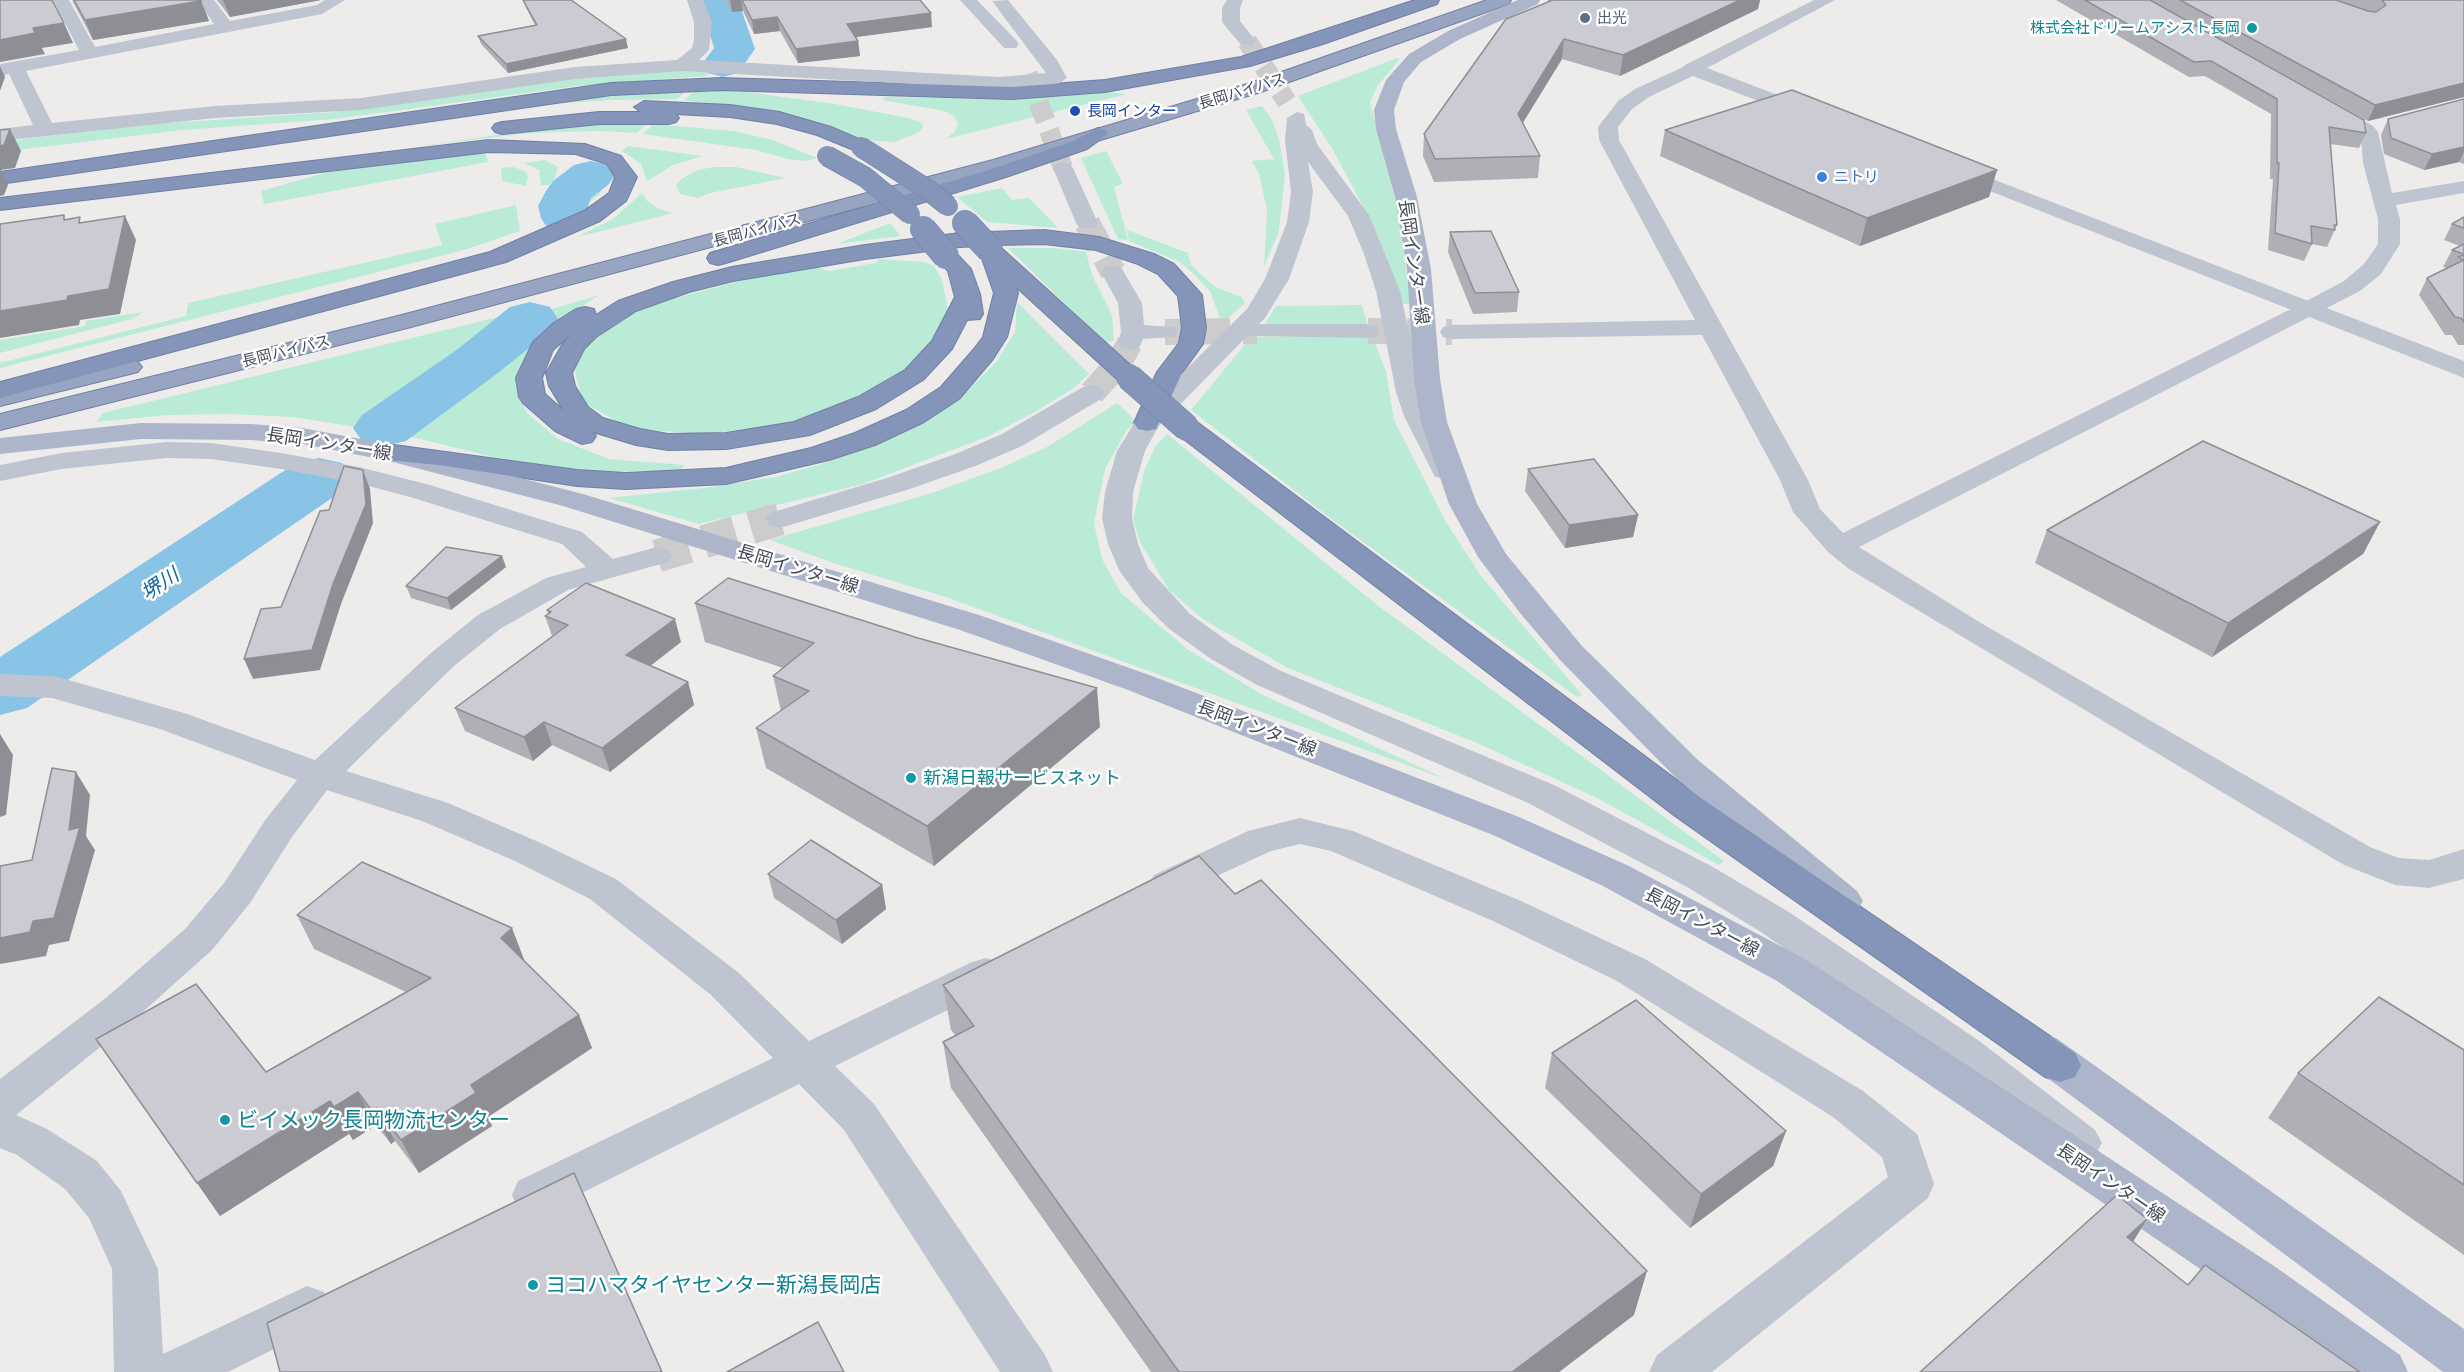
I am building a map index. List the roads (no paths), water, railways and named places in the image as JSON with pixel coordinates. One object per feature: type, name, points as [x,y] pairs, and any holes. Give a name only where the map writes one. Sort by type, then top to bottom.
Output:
[{"type":"highway","points":[[123,162],[505,103],[611,89],[732,84],[1000,93],[1105,86],[1244,62],[1317,40],[1431,0]]},
{"type":"highway","name":"長岡バイパス","points":[[0,398],[381,306],[833,192],[1297,57],[1457,0]]},
{"type":"highway","name":"長岡バイパス","points":[[0,422],[653,257],[1000,164],[1254,88],[1503,0]]},
{"type":"highway","points":[[0,178],[559,112],[619,108],[695,108],[755,114],[824,130],[861,147],[927,189],[948,206],[990,250],[1187,428],[1688,807],[2060,1065]]},
{"type":"highway","points":[[121,188],[415,140],[533,124],[599,118],[687,118],[741,124],[819,146],[827,156],[865,177],[897,201],[917,221],[959,269],[968,294],[971,318],[966,333],[945,364],[925,381],[876,412],[844,426],[778,446],[734,453],[657,454],[602,443],[580,435],[532,397],[529,378],[542,347],[563,328],[616,298],[700,264],[999,173],[1080,145],[1098,134]]},
{"type":"highway","points":[[0,204],[417,153],[525,145],[578,148],[598,153],[614,160],[626,177],[618,196],[592,216],[498,257],[0,390]]},
{"type":"highway","points":[[968,294],[943,344],[914,375],[867,403],[800,429],[726,441],[668,442],[636,437],[594,424],[578,412],[562,386],[559,373],[574,345],[587,332],[627,306],[681,287],[732,274],[865,252],[960,240],[1044,237],[1099,244],[1139,256],[1166,269],[1190,295],[1194,328],[1191,344],[1170,372],[1147,423]]},
{"type":"highway","points":[[387,452],[439,457],[577,478],[626,481],[726,476],[819,454],[865,439],[915,416],[950,393],[984,354],[995,337],[1006,293],[990,250]]},
{"type":"main road","name":"長岡インター線","points":[[1532,0],[1454,35],[1415,58],[1395,80],[1384,110],[1386,129],[1406,197],[1417,260],[1427,379],[1434,422],[1463,504],[1493,557],[1531,606],[1586,669],[1686,768],[1850,905],[2060,1065],[2464,1358]]},
{"type":"main road","name":"長岡インター線","points":[[0,446],[141,431],[251,432],[302,436],[387,452],[573,500],[971,623],[1151,687],[1526,835],[1635,885],[1791,970],[2257,1281],[2384,1372]]},
{"type":"street","points":[[61,0],[90,54]]},
{"type":"street","points":[[205,0],[226,28]]},
{"type":"street","points":[[45,129],[8,69],[322,9],[338,0]]},
{"type":"street","points":[[682,65],[700,50],[703,39],[703,22],[695,0]]},
{"type":"street","points":[[0,135],[215,112],[361,104],[575,73],[682,65],[999,82],[1058,78],[1051,64],[1001,0],[970,3]]},
{"type":"street","points":[[1235,0],[1231,8],[1231,22],[1247,41]]},
{"type":"street","points":[[1827,0],[1642,93],[1625,105],[1608,127],[1609,140],[1794,480],[1807,512],[1839,546],[1860,563],[2357,856],[2395,871],[2429,874],[2456,868],[2464,862]]},
{"type":"street","points":[[970,3],[1023,64]]},
{"type":"street","points":[[1692,69],[1835,124]]},
{"type":"street","points":[[1839,546],[2308,310],[2352,285],[2373,269],[2389,243],[2389,219],[2373,163],[2371,136],[2366,130],[2307,97]]},
{"type":"street","points":[[1463,504],[1417,416],[1402,365],[1388,291],[1358,215],[1307,144],[1292,110],[1302,192],[1289,250],[1277,279],[1256,313],[1147,423],[1131,451],[1119,492],[1117,518],[1123,544],[1134,570],[1154,596],[1179,621],[1221,652],[1269,678],[1541,794],[1619,832],[1766,916],[1963,1052],[2257,1281]]},
{"type":"street","points":[[2366,130],[2388,124]]},
{"type":"street","points":[[1934,162],[2464,370]]},
{"type":"street","points":[[1062,168],[1087,224]]},
{"type":"street","points":[[2383,201],[2464,187]]},
{"type":"street","points":[[1113,272],[1130,303],[1131,337],[1164,332]]},
{"type":"street","points":[[1452,332],[1711,327]]},
{"type":"street","points":[[1257,331],[1368,331]]},
{"type":"street","points":[[780,519],[900,483],[968,459],[1011,440],[1092,393]]},
{"type":"street","points":[[0,473],[62,461],[166,450],[211,452],[280,461],[359,475],[420,491],[572,538],[606,569]]},
{"type":"street","points":[[0,1103],[121,1008],[199,939],[237,893],[279,828],[320,775],[443,659],[489,622],[557,584],[657,556]]},
{"type":"street","points":[[0,685],[53,687],[171,721],[320,775],[435,812],[528,852],[603,889],[725,984],[859,1117],[1028,1372]]},
{"type":"street","points":[[1133,902],[1261,840],[1300,831],[1340,840],[1507,911],[1631,970],[1848,1104],[1901,1147],[1912,1184],[1674,1372]]},
{"type":"street","points":[[495,1215],[1015,959]]},
{"type":"street","points":[[0,1128],[32,1142],[81,1175],[105,1205],[135,1269],[139,1372]]},
{"type":"street","points":[[177,1372],[336,1293]]},
{"type":"waterway","name":"堺川","points":[[719,0],[735,49],[723,64]]},
{"type":"waterway","name":"堺川","points":[[566,218],[563,206],[570,191],[591,175]]},
{"type":"waterway","name":"堺川","points":[[384,428],[478,361],[530,319]]},
{"type":"waterway","name":"堺川","points":[[0,691],[319,477]]},
{"type":"tunnel","points":[[1247,41],[1287,102]]},
{"type":"tunnel","points":[[1028,74],[1063,168]]},
{"type":"tunnel","points":[[1087,223],[1113,272]]},
{"type":"tunnel","points":[[1165,332],[1257,331]]},
{"type":"tunnel","points":[[1368,331],[1452,332]]},
{"type":"tunnel","points":[[1092,393],[1117,365],[1130,343]]},
{"type":"tunnel","points":[[657,556],[780,519]]},
{"type":"place","name":"出光","points":[[1585,18]]},
{"type":"place","name":"株式会社ドリームアシスト長岡","points":[[2252,28]]},
{"type":"place","name":"長岡インター","points":[[1075,111]]},
{"type":"place","name":"ニトリ","points":[[1822,177]]},
{"type":"place","name":"新潟日報サービスネット","points":[[911,778]]},
{"type":"place","name":"ビイメック長岡物流センター","points":[[225,1120]]},
{"type":"place","name":"ヨコハマタイヤセンター新潟長岡店","points":[[533,1285]]}]
